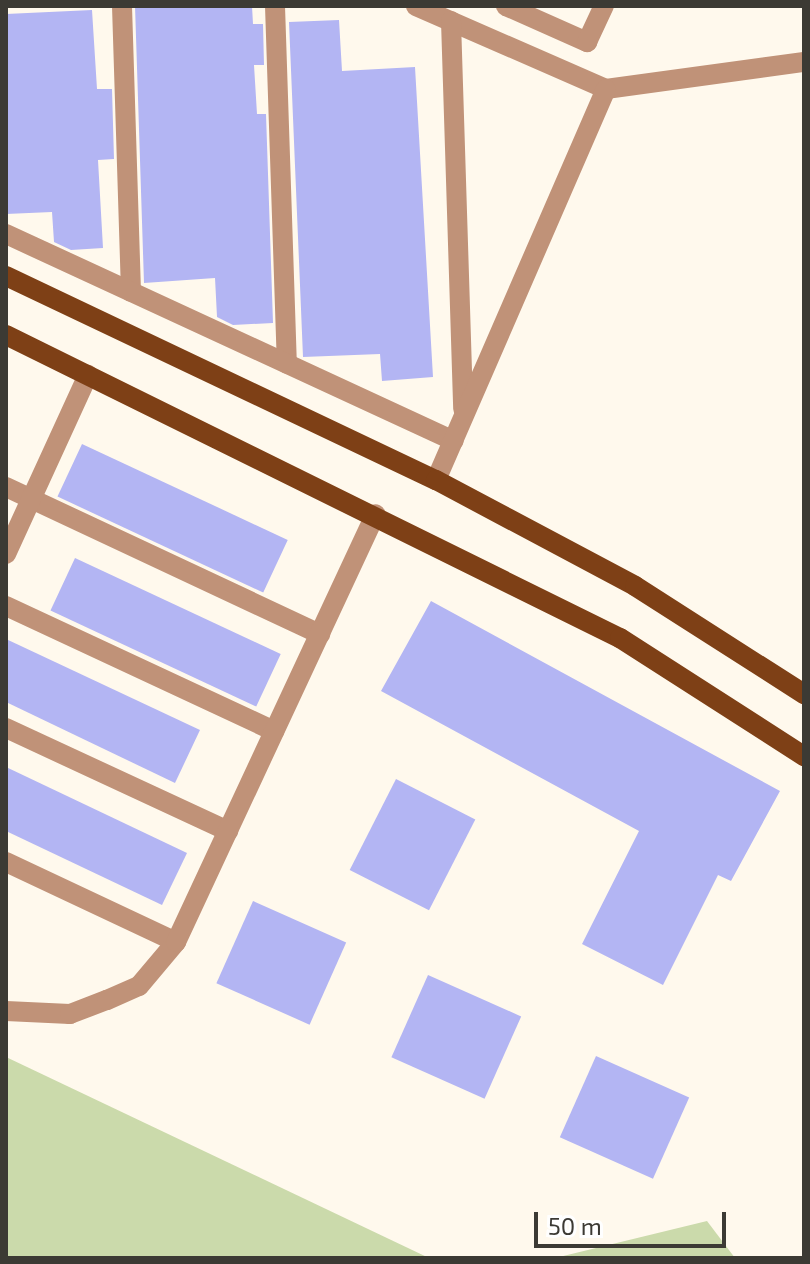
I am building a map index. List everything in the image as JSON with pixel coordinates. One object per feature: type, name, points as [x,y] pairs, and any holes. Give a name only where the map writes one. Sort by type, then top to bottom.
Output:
[{"type":"main road","points":[[6,276],[436,480],[635,586],[804,694]]},
{"type":"main road","points":[[6,335],[376,514],[620,638],[804,756]]},
{"type":"street","points":[[122,6],[131,292]]},
{"type":"street","points":[[275,6],[287,364]]},
{"type":"street","points":[[416,6],[606,89],[804,62]]},
{"type":"street","points":[[506,6],[587,42],[604,6]]},
{"type":"street","points":[[451,21],[464,417]]},
{"type":"street","points":[[436,480],[606,89]]},
{"type":"street","points":[[6,234],[453,441]]},
{"type":"street","points":[[6,554],[88,375]]},
{"type":"street","points":[[6,487],[320,634]]},
{"type":"street","points":[[6,1011],[70,1014],[107,1000],[139,986],[176,942],[376,514]]},
{"type":"street","points":[[6,606],[274,731]]},
{"type":"street","points":[[6,728],[228,831]]},
{"type":"street","points":[[6,862],[176,942]]},
{"type":"green space","points":[[6,1057],[429,1258],[6,1258]]},
{"type":"green space","points":[[707,1221],[735,1258],[555,1258]]},
{"type":"building","points":[[135,6],[252,6],[253,24],[263,24],[264,65],[254,65],[257,114],[266,114],[273,323],[233,325],[217,317],[215,278],[144,283]]},
{"type":"building","points":[[92,10],[97,89],[112,89],[114,159],[98,160],[103,248],[71,250],[54,242],[52,212],[6,214],[6,14]]},
{"type":"building","points":[[339,20],[342,71],[415,67],[433,377],[382,381],[380,354],[303,357],[289,22]]},
{"type":"building","points":[[82,444],[288,540],[263,593],[57,497]]},
{"type":"building","points":[[75,558],[281,654],[256,707],[50,611]]},
{"type":"building","points":[[431,601],[780,791],[731,881],[718,875],[663,985],[582,944],[639,831],[381,691]]},
{"type":"building","points":[[6,639],[200,730],[175,783],[6,702]]},
{"type":"building","points":[[6,767],[187,853],[162,905],[6,831]]},
{"type":"building","points":[[396,779],[475,819],[429,910],[350,870]]},
{"type":"building","points":[[253,901],[346,942],[310,1025],[216,983]]},
{"type":"building","points":[[428,975],[521,1016],[485,1099],[391,1057]]},
{"type":"building","points":[[596,1056],[689,1097],[653,1179],[560,1137]]}]
